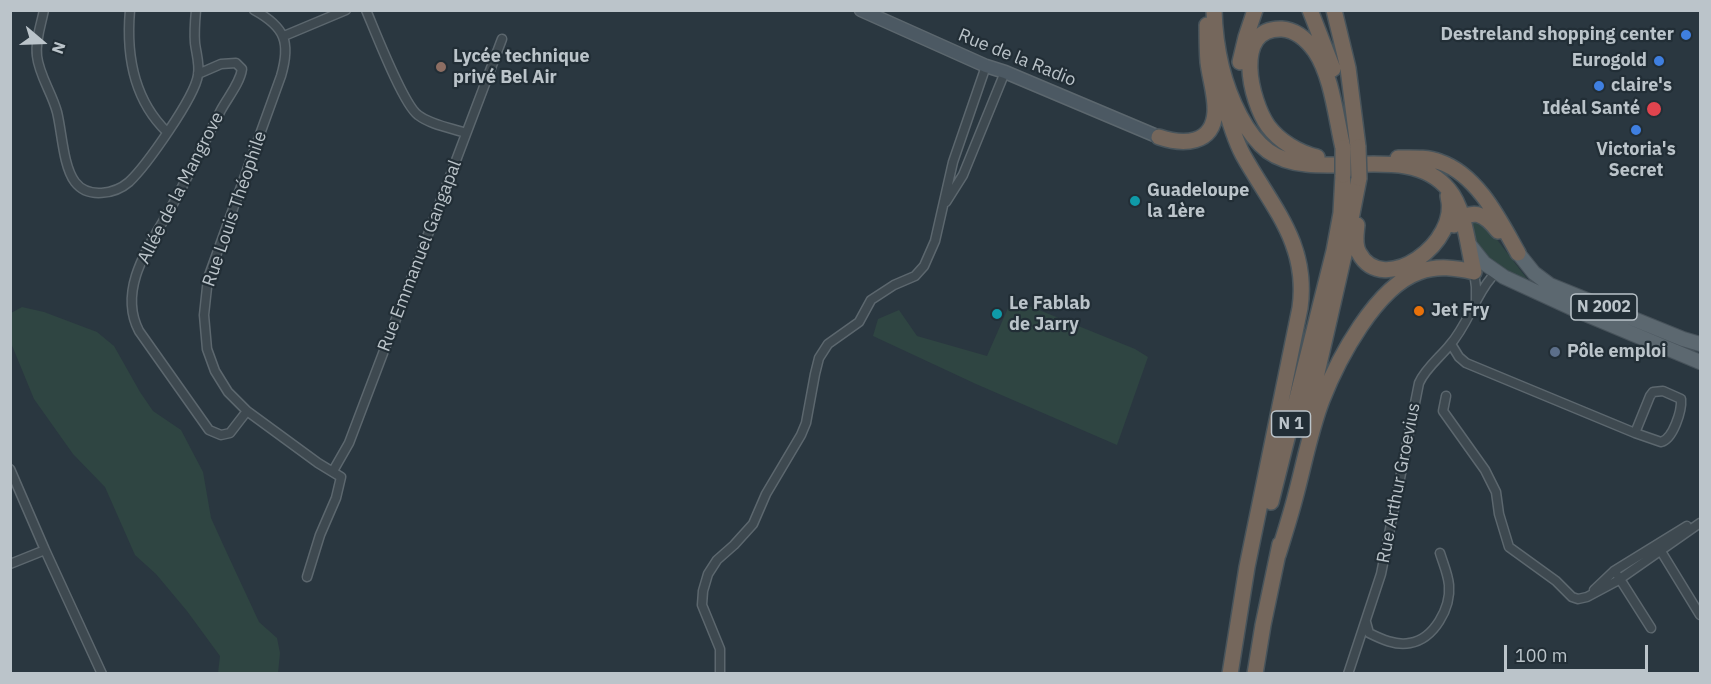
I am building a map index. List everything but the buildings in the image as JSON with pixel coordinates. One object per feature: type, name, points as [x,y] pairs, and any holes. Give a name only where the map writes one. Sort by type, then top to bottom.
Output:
[{"type":"highway","points":[[1159,137],[1176,142],[1196,141],[1207,133],[1213,122],[1215,109],[1208,63],[1211,10]]},
{"type":"highway","points":[[1211,10],[1224,78],[1247,128],[1261,145],[1275,155],[1292,161],[1314,164],[1374,164],[1410,167],[1430,173],[1452,193],[1462,218],[1474,272],[1447,268],[1421,271],[1401,280],[1391,288],[1369,313],[1323,399],[1278,555]]},
{"type":"highway","points":[[1211,10],[1214,59],[1226,109],[1244,156],[1288,231],[1298,257],[1302,277],[1300,308],[1248,567],[1230,674]]},
{"type":"highway","points":[[1255,10],[1240,69],[1240,82],[1246,98],[1256,120],[1272,141],[1294,157],[1314,164]]},
{"type":"highway","name":"N 1","points":[[1255,674],[1263,625],[1359,178],[1335,77],[1310,10]]},
{"type":"highway","name":"N 1","points":[[1240,674],[1251,599],[1265,530],[1334,251],[1341,213],[1343,175],[1351,147],[1350,84],[1335,36],[1323,10]]},
{"type":"highway","points":[[1334,10],[1350,84]]},
{"type":"highway","points":[[1351,147],[1316,52],[1301,36],[1289,30],[1272,30],[1262,35],[1252,54],[1250,78],[1262,115],[1280,139],[1299,151],[1328,159],[1401,158],[1440,162],[1465,177],[1479,192],[1501,223],[1518,253]]},
{"type":"highway","points":[[1359,178],[1356,239],[1362,258],[1372,266],[1393,269],[1414,262],[1462,218],[1474,214],[1486,218],[1518,253]]},
{"type":"highway","points":[[1435,245],[1446,227],[1451,210],[1448,194],[1442,182]]},
{"type":"main road","points":[[1466,240],[1479,258],[1496,273],[1578,311]]},
{"type":"main road","name":"N 2002","points":[[1518,253],[1534,273],[1550,285],[1701,345]]},
{"type":"main road","name":"N 2002","points":[[1474,272],[1578,311],[1701,362]]},
{"type":"street","points":[[44,10],[37,56],[56,111],[68,166],[77,185],[99,194],[120,188],[129,182],[150,157],[183,107],[198,74],[195,39],[196,10]]},
{"type":"street","points":[[130,10],[130,51],[137,86],[148,110],[167,132]]},
{"type":"street","points":[[254,10],[276,24],[284,36],[346,10]]},
{"type":"street","points":[[366,10],[413,111],[425,119],[466,133]]},
{"type":"street","name":"Rue de la Radio","points":[[861,10],[986,66],[1159,137]]},
{"type":"street","name":"Rue Louis Théophile","points":[[284,36],[286,51],[284,66],[212,266],[206,296],[205,326],[210,359],[228,392],[247,411],[318,463],[333,471]]},
{"type":"street","name":"Rue Emmanuel Gangapal","points":[[333,471],[349,443],[502,39]]},
{"type":"street","name":"Allée de la Mangrove","points":[[198,74],[226,63],[236,63],[242,69],[240,78],[145,252],[134,287],[133,316],[139,331],[209,430],[221,435],[230,433],[247,411]]},
{"type":"street","points":[[720,674],[720,649],[702,605],[708,574],[717,560],[753,524],[766,494],[801,435],[806,423],[819,358],[828,344],[859,322],[871,300],[894,285],[915,276],[924,266],[935,241],[953,162],[986,66]]},
{"type":"street","points":[[941,211],[963,175],[1005,72]]},
{"type":"street","points":[[1474,272],[1477,293],[1475,306]]},
{"type":"street","name":"Rue Arthur Groevius","points":[[1348,674],[1385,558],[1419,383],[1425,372],[1451,344],[1491,278]]},
{"type":"street","points":[[1451,344],[1466,363],[1635,433],[1653,440],[1665,442],[1670,436],[1681,407],[1681,399],[1663,391],[1653,392],[1635,433]]},
{"type":"street","points":[[1446,396],[1443,411],[1485,470],[1496,492],[1499,514],[1509,547],[1556,581],[1572,597],[1578,599],[1587,597],[1619,579],[1659,548],[1701,520]]},
{"type":"street","points":[[10,470],[102,674]]},
{"type":"street","points":[[307,577],[320,535],[336,498],[340,477],[333,471]]},
{"type":"street","points":[[1587,597],[1614,571],[1659,548]]},
{"type":"street","points":[[1659,548],[1701,615]]},
{"type":"street","points":[[10,564],[45,550]]},
{"type":"street","points":[[1366,621],[1369,633],[1386,642],[1409,643],[1426,636],[1442,618],[1448,596],[1449,584],[1440,553]]},
{"type":"street","points":[[1614,571],[1651,628]]},
{"type":"green space","points":[[1472,219],[1485,224],[1528,280],[1526,284],[1477,253],[1466,225]]},
{"type":"green space","points":[[1012,299],[1135,349],[1148,357],[1117,445],[976,384],[873,336],[878,319],[899,310],[917,336],[987,356]]},
{"type":"green space","points":[[22,307],[44,312],[97,332],[114,346],[153,411],[181,430],[203,472],[211,518],[226,551],[259,622],[277,638],[280,653],[278,673],[218,673],[220,656],[156,574],[135,555],[105,487],[73,454],[34,399],[11,343],[11,313]]},
{"type":"place","name":"Destreland shopping center","points":[[1686,35]]},
{"type":"place","name":"Eurogold","points":[[1659,61]]},
{"type":"place","name":"Lycée technique privé Bel Air","points":[[441,67]]},
{"type":"place","name":"claire's","points":[[1599,86]]},
{"type":"place","name":"Idéal Santé","points":[[1654,109]]},
{"type":"place","name":"Victoria's Secret","points":[[1636,130]]},
{"type":"place","name":"Guadeloupe la 1ère","points":[[1135,201]]},
{"type":"place","name":"Jet Fry","points":[[1419,311]]},
{"type":"place","name":"Le Fablab de Jarry","points":[[997,314]]},
{"type":"place","name":"Pôle emploi","points":[[1555,352]]}]
